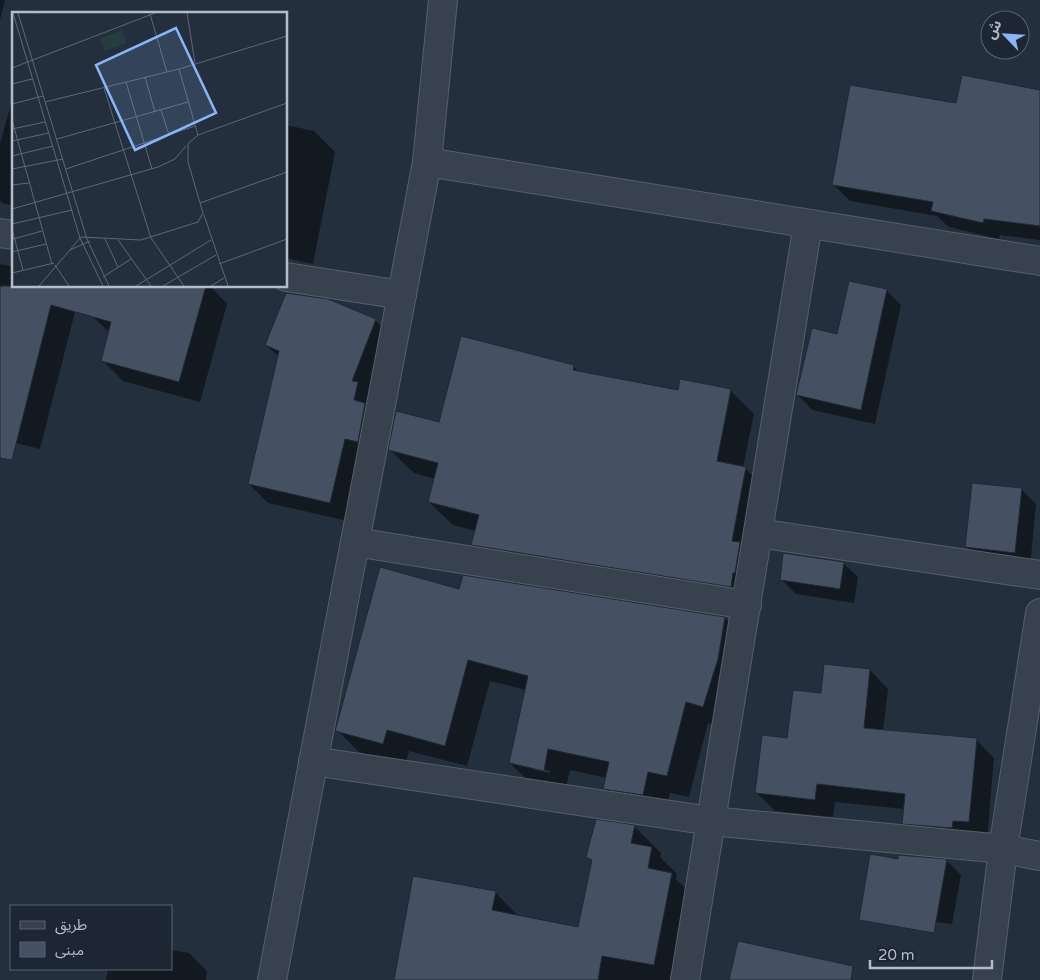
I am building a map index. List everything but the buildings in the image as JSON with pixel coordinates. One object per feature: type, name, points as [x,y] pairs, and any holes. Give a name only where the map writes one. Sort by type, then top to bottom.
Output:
[{"type":"street","points":[[272,980],[427,162],[443,0]]},
{"type":"street","points":[[427,162],[1040,261]]},
{"type":"street","points":[[686,980],[808,224]]},
{"type":"street","points":[[288,277],[402,295]]},
{"type":"street","points":[[758,533],[1040,575]]},
{"type":"street","points":[[355,542],[746,605]]},
{"type":"street","points":[[987,980],[1002,849],[1040,613]]},
{"type":"street","points":[[313,761],[711,821],[1002,849],[1040,856]]}]
